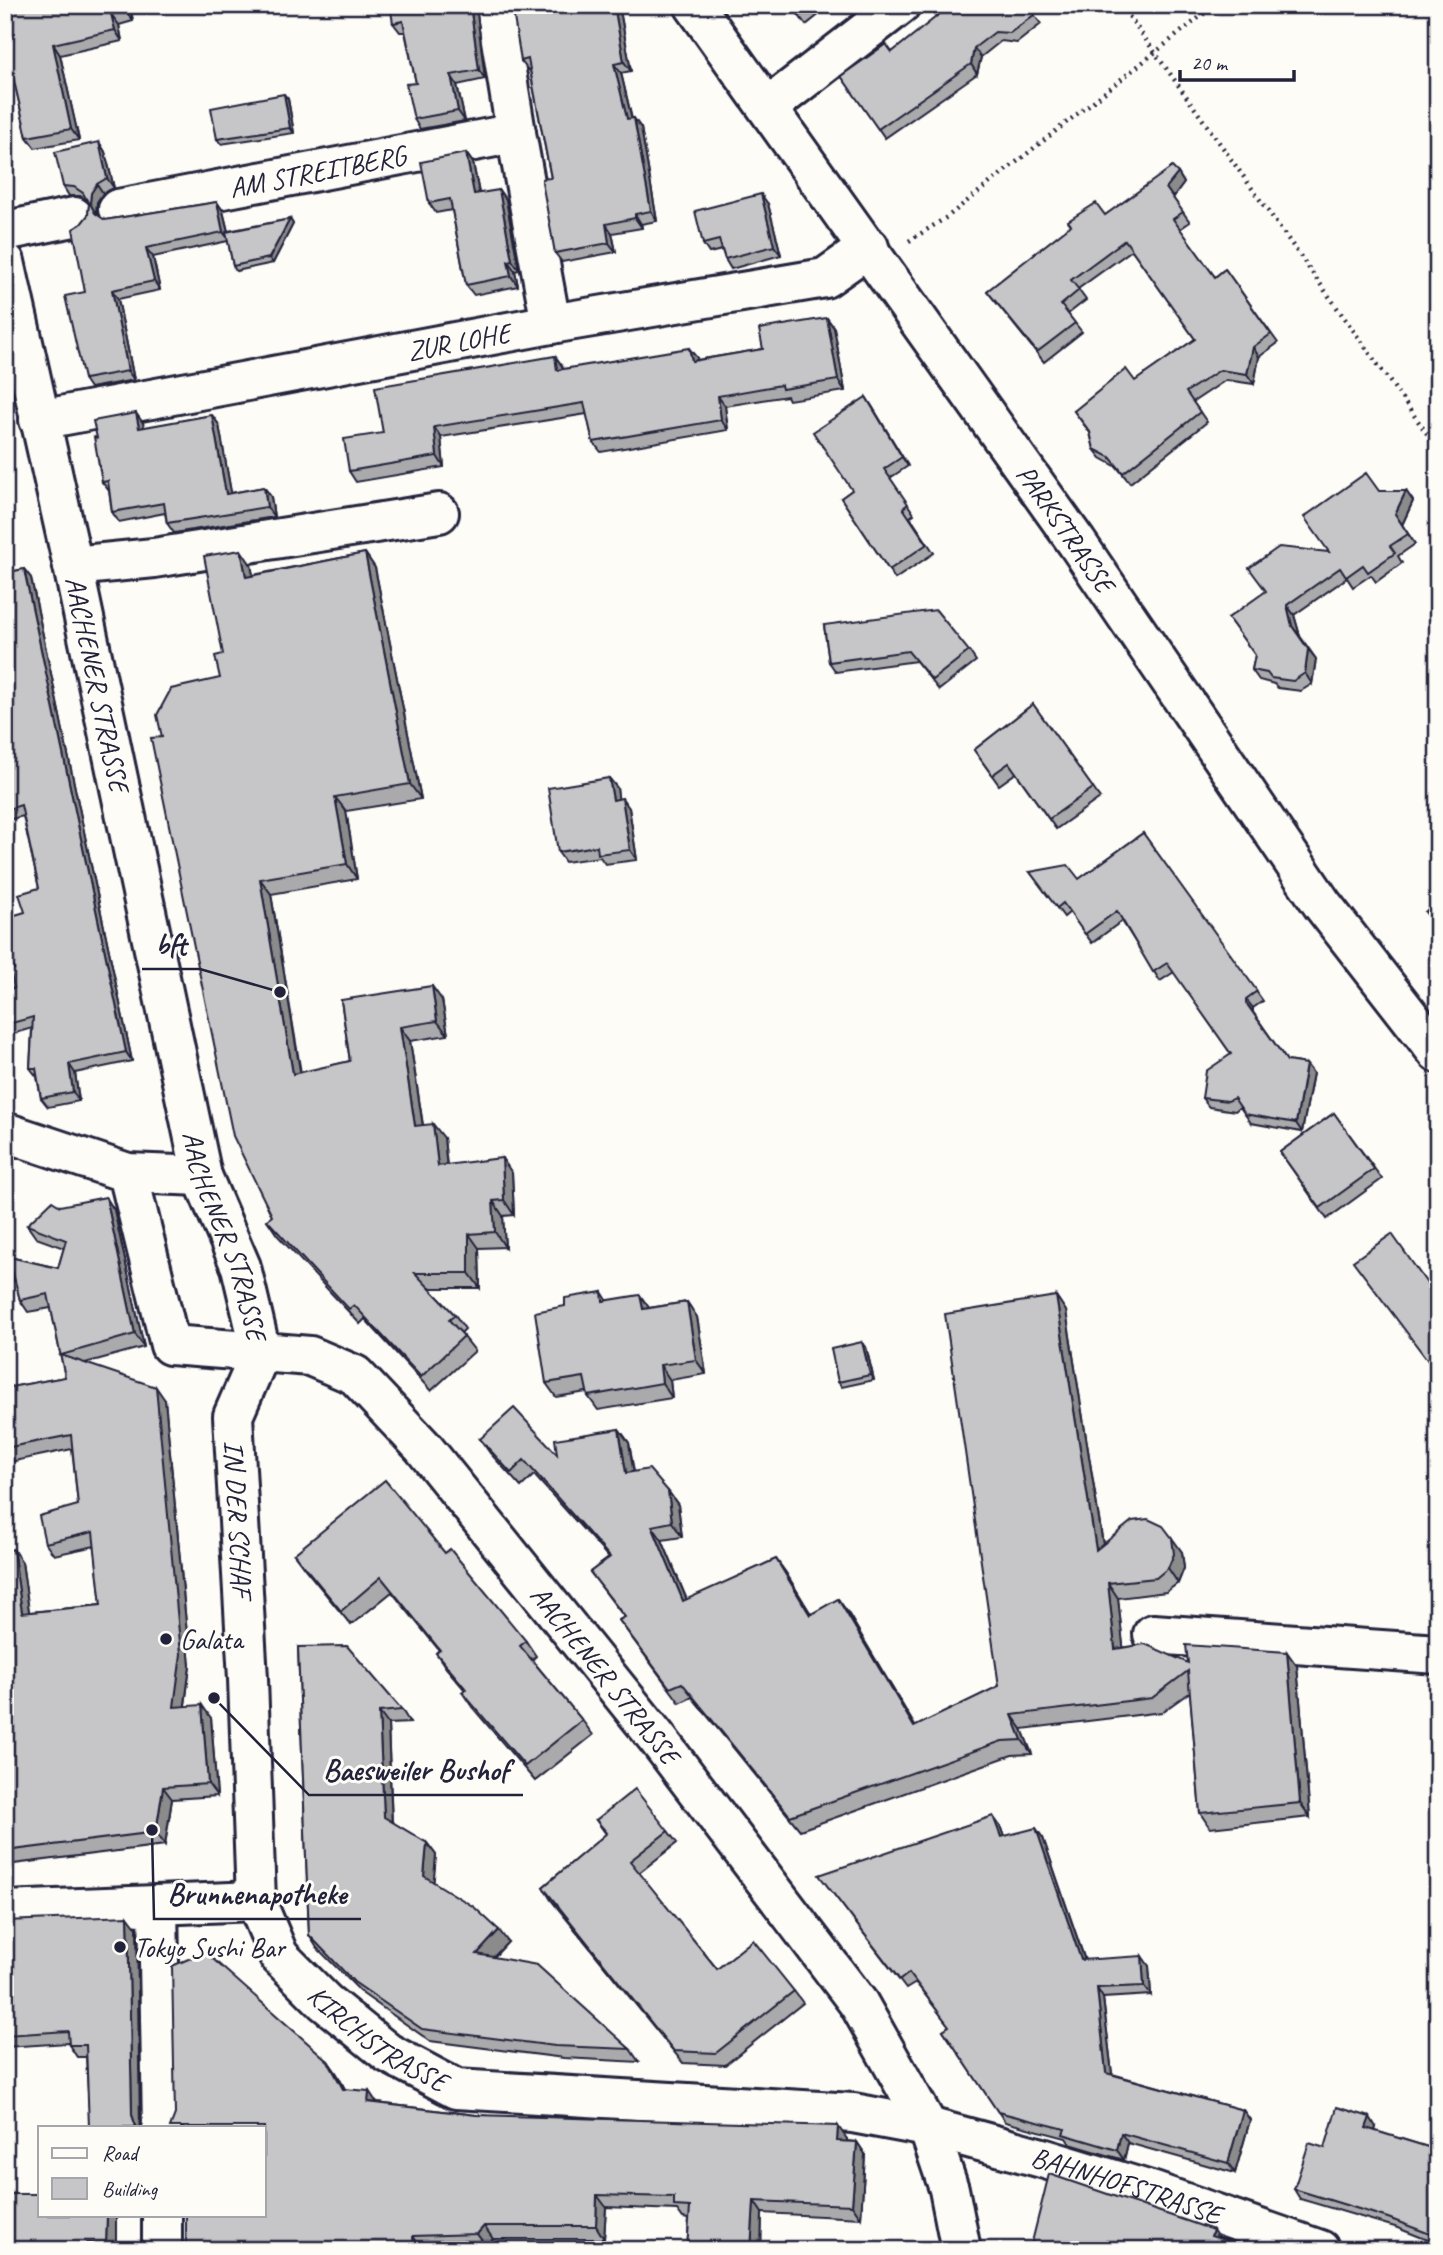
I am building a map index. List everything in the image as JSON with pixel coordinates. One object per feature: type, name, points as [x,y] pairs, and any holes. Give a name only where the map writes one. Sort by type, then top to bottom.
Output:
[{"type":"street","name":"PARKSTRASSE","points":[[694,5],[874,254],[1077,543],[1322,904],[1438,1053]]},
{"type":"street","points":[[768,107],[900,5]]},
{"type":"street","points":[[496,9],[551,324]]},
{"type":"street","name":"AM STREITBERG","points":[[118,209],[516,133]]},
{"type":"street","points":[[5,230],[74,217]]},
{"type":"street","name":"ZUR LOHE","points":[[39,420],[551,324],[825,278],[874,254]]},
{"type":"street","name":"AACHENER STRASSE","points":[[5,262],[73,566],[202,1176],[241,1267],[261,1352],[310,1356],[355,1375],[423,1447],[545,1596],[842,1978],[928,2127],[949,2189],[961,2250]]},
{"type":"street","points":[[73,566],[155,558],[439,513]]},
{"type":"street","points":[[5,1132],[128,1173],[202,1176]]},
{"type":"street","points":[[128,1173],[170,1345],[261,1352]]},
{"type":"street","name":"IN DER SCHAF","points":[[256,1900],[248,1679],[233,1416],[261,1352]]},
{"type":"street","points":[[1153,1634],[1438,1654]]},
{"type":"street","points":[[5,1911],[256,1900]]},
{"type":"street","name":"KIRCHSTRASSE","points":[[256,1900],[279,1956],[325,2003],[388,2053],[456,2089],[853,2113],[928,2127]]},
{"type":"street","points":[[158,1906],[162,2126]]},
{"type":"street","name":"BAHNHOFSTRASSE","points":[[928,2127],[1154,2192],[1320,2250]]},
{"type":"street","points":[[162,2216],[162,2250]]},
{"type":"path","points":[[1121,5],[1438,449]]},
{"type":"path","points":[[874,254],[947,217],[1215,5]]},
{"type":"building","points":[[5,5],[125,5],[126,11],[111,14],[115,30],[53,44],[71,129],[27,137],[5,42]]},
{"type":"building","points":[[390,5],[470,5],[479,70],[451,75],[458,111],[414,119],[406,84],[416,83],[403,21],[393,23]]},
{"type":"building","points":[[512,5],[614,5],[624,62],[614,64],[627,119],[634,118],[651,211],[635,214],[635,218],[606,224],[609,243],[555,253],[542,182],[542,179],[551,178],[528,59],[521,61]]},
{"type":"building","points":[[792,5],[812,5],[800,15]]},
{"type":"building","points":[[951,5],[1027,5],[1035,14],[1010,33],[995,32],[974,48],[971,64],[878,129],[841,76],[886,44],[892,52]]},
{"type":"building","points":[[284,94],[290,128],[217,139],[211,108]]},
{"type":"building","points":[[99,142],[107,178],[97,184],[91,193],[90,203],[95,213],[105,220],[217,202],[223,232],[146,248],[154,281],[112,290],[128,371],[84,379],[65,296],[85,292],[73,229],[88,215],[89,204],[83,193],[74,187],[63,186],[55,152]]},
{"type":"building","points":[[466,153],[474,194],[499,190],[512,260],[508,261],[511,276],[466,285],[450,199],[429,203],[421,162]]},
{"type":"building","points":[[1172,167],[1178,173],[1166,188],[1183,212],[1173,219],[1215,277],[1225,269],[1271,334],[1253,347],[1247,374],[1220,370],[1186,392],[1200,412],[1123,473],[1110,457],[1094,449],[1090,432],[1074,411],[1126,369],[1135,381],[1195,339],[1125,240],[1071,280],[1079,290],[1061,305],[1075,323],[1037,352],[987,291],[1071,225],[1068,221],[1096,203],[1105,215]]},
{"type":"building","points":[[761,194],[774,246],[725,259],[719,240],[703,244],[695,211]]},
{"type":"building","points":[[290,219],[269,258],[233,266],[226,232]]},
{"type":"building","points":[[827,318],[838,380],[782,389],[781,385],[718,396],[721,420],[593,442],[584,403],[434,427],[437,456],[349,471],[344,439],[383,433],[375,387],[555,356],[557,370],[689,348],[692,361],[763,349],[759,329]]},
{"type":"building","points":[[866,397],[902,457],[884,469],[908,504],[903,508],[927,544],[889,570],[841,498],[852,490],[813,432]]},
{"type":"building","points":[[136,413],[139,428],[212,415],[226,494],[264,487],[267,507],[167,523],[164,503],[112,512],[108,481],[102,482],[93,421]]},
{"type":"building","points":[[1366,473],[1379,491],[1406,491],[1395,514],[1408,534],[1390,546],[1395,553],[1368,572],[1363,565],[1346,577],[1340,568],[1287,605],[1292,626],[1308,649],[1305,673],[1293,681],[1271,678],[1267,673],[1252,670],[1255,655],[1228,618],[1266,591],[1249,568],[1279,547],[1329,552],[1304,517]]},
{"type":"building","points":[[241,550],[246,577],[365,553],[410,784],[335,797],[347,864],[260,879],[293,1074],[350,1061],[341,1000],[432,986],[437,1021],[400,1027],[415,1126],[433,1124],[438,1166],[502,1158],[504,1200],[493,1201],[495,1232],[469,1234],[469,1273],[415,1273],[455,1315],[449,1320],[464,1336],[421,1377],[354,1305],[349,1309],[267,1220],[272,1216],[233,1136],[151,738],[162,737],[157,715],[171,689],[220,678],[215,656],[223,654],[204,556]]},
{"type":"building","points":[[24,569],[126,1052],[69,1064],[73,1092],[41,1098],[36,1068],[30,1068],[33,1017],[5,1025],[5,990],[14,988],[10,970],[14,969],[5,938],[5,918],[25,912],[19,894],[39,888],[21,805],[5,810],[5,573]]},
{"type":"building","points":[[936,610],[969,651],[932,680],[908,651],[829,662],[824,625]]},
{"type":"building","points":[[1033,704],[1093,788],[1049,819],[1009,763],[992,775],[974,750]]},
{"type":"building","points":[[609,778],[613,800],[622,798],[630,850],[598,854],[597,846],[558,852],[548,788]]},
{"type":"building","points":[[1143,833],[1257,991],[1246,999],[1246,1003],[1287,1061],[1306,1064],[1296,1123],[1245,1114],[1234,1098],[1228,1101],[1202,1098],[1206,1071],[1231,1054],[1167,963],[1153,972],[1117,911],[1085,934],[1063,903],[1057,908],[1030,872],[1068,865],[1079,879]]},
{"type":"building","points":[[1438,901],[1438,928],[1425,912]]},
{"type":"building","points":[[1334,1113],[1374,1169],[1320,1208],[1280,1152]]},
{"type":"building","points":[[106,1197],[135,1334],[61,1355],[156,1387],[181,1654],[174,1707],[202,1705],[208,1784],[163,1787],[156,1832],[5,1851],[5,1551],[13,1549],[22,1613],[101,1605],[93,1532],[45,1543],[39,1516],[78,1505],[71,1435],[5,1448],[5,1388],[65,1377],[48,1294],[20,1300],[11,1266],[5,1268],[5,1256],[58,1268],[66,1240],[27,1225],[52,1201],[60,1206]]},
{"type":"building","points":[[1392,1234],[1438,1299],[1438,1374],[1353,1261]]},
{"type":"building","points":[[602,1292],[603,1301],[640,1295],[643,1309],[687,1302],[696,1360],[660,1365],[662,1383],[588,1396],[584,1377],[546,1383],[535,1312],[565,1306],[565,1298]]},
{"type":"building","points":[[1056,1296],[1096,1550],[1132,1521],[1148,1519],[1163,1526],[1172,1538],[1174,1554],[1168,1568],[1156,1578],[1108,1583],[1115,1649],[1145,1644],[1188,1663],[1186,1645],[1287,1652],[1300,1803],[1200,1813],[1188,1671],[1152,1698],[1012,1715],[1022,1740],[1002,1741],[790,1816],[682,1683],[670,1688],[619,1620],[625,1617],[590,1572],[610,1557],[524,1460],[511,1473],[480,1439],[514,1408],[557,1454],[555,1439],[619,1429],[626,1473],[649,1469],[668,1491],[672,1522],[652,1526],[683,1601],[776,1559],[810,1615],[838,1599],[914,1727],[999,1686],[945,1314]]},
{"type":"building","points":[[862,1342],[870,1375],[838,1382],[831,1349]]},
{"type":"building","points":[[385,1480],[445,1553],[450,1549],[526,1641],[520,1646],[582,1720],[525,1766],[462,1692],[466,1689],[436,1653],[440,1650],[381,1577],[341,1611],[294,1554]]},
{"type":"building","points":[[347,1646],[402,1710],[379,1712],[384,1817],[427,1843],[424,1876],[474,1907],[499,1930],[477,1954],[537,1965],[630,2049],[555,2046],[422,2029],[354,1982],[309,1935],[298,1647]]},
{"type":"building","points":[[635,1789],[668,1831],[630,1861],[717,1969],[753,1940],[794,1991],[716,2053],[674,2051],[543,1887],[607,1833],[596,1820]]},
{"type":"building","points":[[993,1816],[1001,1837],[1036,1828],[1081,1960],[1142,1956],[1144,1986],[1097,1988],[1106,2073],[1243,2110],[1228,2163],[1121,2133],[1117,2150],[1063,2134],[1065,2129],[998,2112],[943,2030],[949,2026],[909,1973],[900,1980],[819,1875]]},
{"type":"building","points":[[128,1916],[132,2115],[136,2126],[89,2126],[86,2045],[69,2045],[68,2031],[5,2035],[5,1921]]},
{"type":"building","points":[[205,1952],[328,2061],[343,2089],[369,2091],[368,2102],[476,2115],[838,2126],[837,2141],[857,2142],[852,2205],[754,2201],[751,2250],[687,2250],[690,2207],[674,2206],[674,2197],[597,2195],[596,2226],[484,2226],[477,2234],[413,2236],[414,2250],[186,2247],[186,2216],[266,2216],[266,2126],[170,2126],[175,2114],[172,1966]]},
{"type":"building","points":[[1337,2107],[1370,2117],[1366,2128],[1431,2148],[1436,2135],[1438,2136],[1438,2237],[1388,2218],[1294,2189],[1309,2143],[1325,2148]]},
{"type":"building","points":[[1049,2174],[1213,2230],[1211,2236],[1228,2241],[1225,2250],[1030,2250]]},
{"type":"building","points":[[5,2194],[38,2194],[38,2216],[107,2216],[106,2243],[87,2243],[87,2250],[5,2250]]},
{"type":"place","name":"bft","points":[[280,992]]},
{"type":"place","name":"Galata","points":[[166,1639]]},
{"type":"place","name":"Baesweiler Bushof","points":[[214,1698]]},
{"type":"place","name":"Brunnenapotheke","points":[[152,1830]]},
{"type":"place","name":"Tokyo Sushi Bar","points":[[120,1947]]}]
